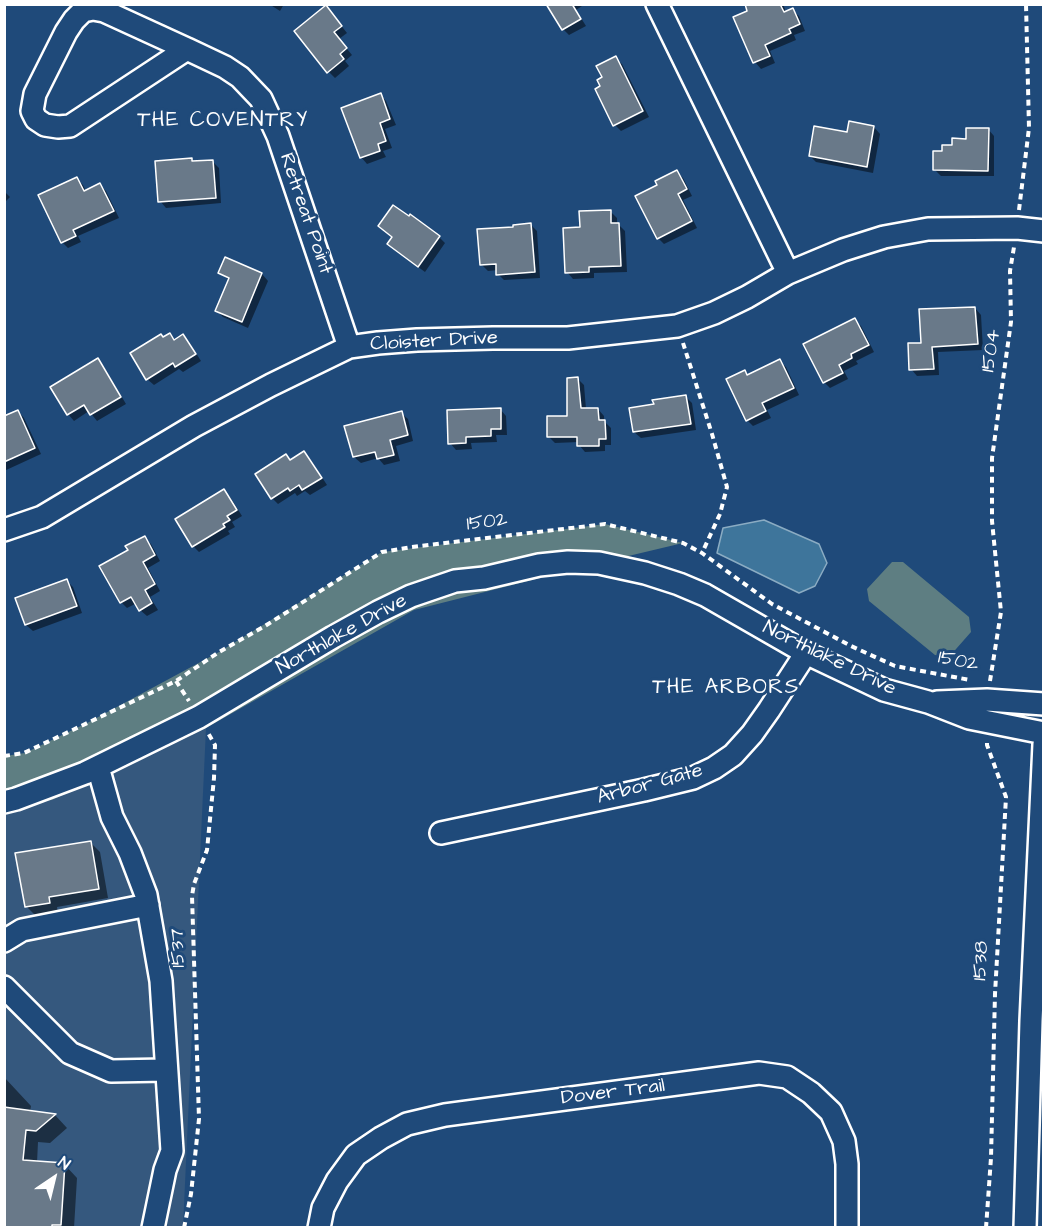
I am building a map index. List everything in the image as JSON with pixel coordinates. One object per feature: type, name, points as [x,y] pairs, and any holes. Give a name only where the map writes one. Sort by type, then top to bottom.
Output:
[{"type":"street","points":[[657,4],[788,273]]},
{"type":"street","name":"Retreat Point","points":[[187,49],[70,126],[45,125],[36,119],[32,111],[35,94],[66,32],[83,11],[93,9],[104,11],[187,49],[225,67],[240,76],[264,105],[278,136],[349,347]]},
{"type":"street","name":"Cloister Drive","points":[[4,530],[42,517],[194,426],[349,347],[417,340],[568,338],[677,326],[714,313],[788,273],[843,250],[884,237],[928,229],[1017,228],[1044,231]]},
{"type":"street","name":"Northlake Drive","points":[[4,802],[85,773],[199,717],[333,637],[411,596],[455,581],[484,578],[540,565],[568,562],[598,563],[645,573],[679,584],[705,595],[806,653],[884,690],[928,702],[969,718],[1044,733]]},
{"type":"street","name":"Arbor Gate","points":[[441,833],[644,790],[693,778],[714,768],[733,755],[752,734],[806,653]]},
{"type":"street","name":"Northlake Drive","points":[[928,702],[988,692],[1044,704]]},
{"type":"street","points":[[1025,1227],[1039,957],[1044,744]]},
{"type":"street","points":[[98,766],[112,817],[146,894],[161,981],[172,1151],[163,1178],[153,1227]]},
{"type":"street","points":[[4,941],[22,930],[148,905]]},
{"type":"street","points":[[4,987],[70,1053],[111,1071],[166,1070]]},
{"type":"street","name":"Dover Trail","points":[[319,1227],[323,1208],[337,1181],[356,1155],[381,1137],[407,1124],[445,1115],[759,1073],[787,1077],[811,1093],[831,1112],[844,1141],[847,1164],[847,1227]]},
{"type":"path","name":"1504","points":[[988,692],[1001,612],[992,521],[992,458],[1011,322],[1010,271],[1029,128],[1026,4]]},
{"type":"path","points":[[677,326],[727,487],[720,514],[702,553]]},
{"type":"path","name":"1502","points":[[4,756],[24,753],[176,681],[382,552],[604,524],[683,543],[702,553],[772,604],[851,646],[895,666],[988,692]]},
{"type":"path","name":"1537","points":[[176,681],[215,745],[207,850],[194,884],[192,896],[199,1119],[184,1227]]},
{"type":"path","name":"1538","points":[[985,721],[987,744],[1006,797],[995,994],[991,1158],[986,1227]]},
{"type":"shaded area","points":[[764,520],[819,544],[827,563],[815,586],[799,593],[717,553],[723,528]]},
{"type":"shaded area","points":[[206,728],[183,1227],[5,1228],[5,806],[98,767]]},
{"type":"green space","points":[[605,524],[683,543],[414,610],[206,728],[52,800],[5,805],[5,756],[25,753],[89,722],[219,652],[382,552]]},
{"type":"green space","points":[[892,562],[903,562],[969,617],[971,632],[949,657],[935,655],[869,601],[867,589]]},
{"type":"building","points":[[546,4],[572,4],[581,19],[562,30]]},
{"type":"building","points":[[745,4],[780,4],[784,12],[793,8],[800,24],[789,29],[791,33],[765,45],[770,56],[753,63],[733,17],[747,11]]},
{"type":"building","points":[[326,5],[342,26],[334,32],[347,48],[340,54],[344,59],[327,73],[294,31]]},
{"type":"building","points":[[616,56],[643,111],[613,126],[595,89],[600,86],[597,80],[602,77],[596,66]]},
{"type":"building","points":[[381,93],[390,119],[380,123],[386,141],[378,144],[380,151],[360,158],[341,108]]},
{"type":"building","points":[[849,121],[874,126],[867,167],[809,156],[814,126],[847,132]]},
{"type":"building","points":[[966,128],[989,128],[988,171],[933,170],[933,151],[942,151],[942,145],[952,145],[952,138],[966,139]]},
{"type":"building","points":[[192,158],[192,161],[213,160],[216,198],[158,202],[155,161]]},
{"type":"building","points":[[677,170],[687,189],[678,194],[692,221],[657,239],[635,196],[657,185],[655,181]]},
{"type":"building","points":[[77,177],[84,191],[100,183],[114,211],[73,230],[76,236],[61,243],[38,195]]},
{"type":"building","points":[[393,205],[409,216],[410,214],[440,236],[418,267],[387,244],[392,237],[378,226]]},
{"type":"building","points":[[611,210],[611,223],[619,223],[621,266],[589,267],[589,272],[565,273],[563,228],[580,227],[579,211]]},
{"type":"building","points":[[531,223],[535,272],[496,275],[496,264],[480,265],[477,229],[513,227],[513,225]]},
{"type":"building","points":[[225,257],[262,273],[242,322],[215,311],[229,278],[218,273]]},
{"type":"building","points":[[975,307],[978,344],[932,347],[934,369],[909,370],[908,343],[921,343],[919,309]]},
{"type":"building","points":[[855,318],[869,345],[851,354],[852,358],[839,365],[843,373],[823,383],[803,344]]},
{"type":"building","points":[[170,333],[174,340],[183,334],[196,354],[175,367],[173,363],[146,380],[130,353],[161,334],[163,337]]},
{"type":"building","points":[[98,358],[121,397],[90,415],[84,405],[67,415],[50,387]]},
{"type":"building","points":[[780,359],[794,388],[762,403],[766,411],[746,421],[726,379],[745,370],[747,375]]},
{"type":"building","points":[[578,377],[581,408],[598,408],[599,420],[605,420],[606,439],[599,439],[599,446],[577,446],[577,437],[547,437],[547,416],[567,416],[567,378]]},
{"type":"building","points":[[686,395],[691,424],[633,432],[629,408],[654,404],[652,400]]},
{"type":"building","points":[[501,408],[501,429],[491,429],[491,436],[466,437],[466,443],[448,444],[447,410]]},
{"type":"building","points":[[18,410],[35,448],[4,462],[4,416]]},
{"type":"building","points":[[402,411],[408,435],[390,440],[394,455],[377,459],[375,452],[353,457],[344,426]]},
{"type":"building","points":[[304,451],[322,478],[302,490],[299,485],[290,491],[288,488],[271,499],[255,474],[286,454],[290,460]]},
{"type":"building","points":[[224,489],[237,510],[227,516],[230,520],[223,524],[225,527],[192,547],[175,519]]},
{"type":"building","points":[[145,536],[155,555],[143,562],[155,584],[145,590],[152,603],[139,611],[131,597],[120,603],[99,566],[128,550],[125,546]]},
{"type":"building","points":[[67,579],[77,606],[25,625],[15,598]]},
{"type":"building","points":[[91,841],[99,889],[49,897],[50,903],[25,907],[15,853]]},
{"type":"building","points":[[4,1107],[56,1114],[36,1131],[26,1130],[23,1160],[65,1163],[61,1225],[4,1227]]},
{"type":"district","name":"THE COVENTRY","points":[[223,122]]},
{"type":"district","name":"THE ARBORS","points":[[726,689]]}]
